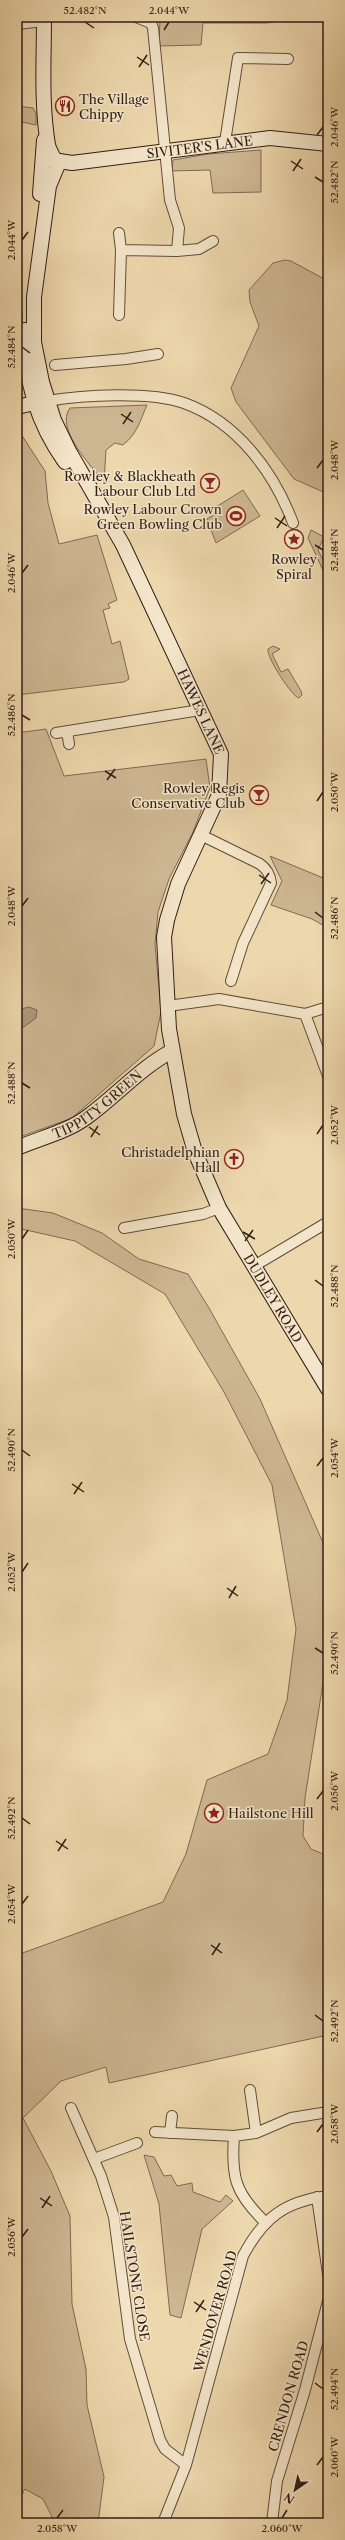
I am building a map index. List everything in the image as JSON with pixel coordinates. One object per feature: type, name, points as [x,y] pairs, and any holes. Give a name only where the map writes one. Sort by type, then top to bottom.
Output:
[{"type":"main road","points":[[44,19],[43,79],[49,167]]},
{"type":"main road","name":"SIVITER'S LANE","points":[[49,167],[225,142],[270,138],[328,141]]},
{"type":"main road","name":"HAWES LANE","points":[[49,167],[49,186],[41,236],[32,318],[41,402],[73,460],[124,545],[221,754],[218,795],[178,884],[167,920],[164,937],[172,1051]]},
{"type":"main road","points":[[17,407],[41,402]]},
{"type":"main road","name":"TIPPITY GREEN","points":[[17,1148],[73,1126],[86,1118],[155,1060],[172,1051]]},
{"type":"main road","name":"DUDLEY ROAD","points":[[172,1051],[189,1135],[204,1178],[219,1208],[328,1389]]},
{"type":"street","points":[[136,17],[147,19],[151,22],[153,28],[170,200],[179,228],[177,251]]},
{"type":"street","points":[[17,24],[44,19]]},
{"type":"street","points":[[225,142],[238,58],[288,59]]},
{"type":"street","points":[[119,234],[121,250],[119,315]]},
{"type":"street","points":[[121,250],[177,251],[199,249],[214,240]]},
{"type":"street","points":[[55,364],[126,359],[158,354]]},
{"type":"street","points":[[41,402],[68,398],[128,396],[166,398],[203,411],[230,429],[249,448],[271,479],[293,523]]},
{"type":"street","points":[[56,733],[200,710]]},
{"type":"street","points":[[67,731],[69,744]]},
{"type":"street","points":[[200,835],[260,864],[266,868],[270,878],[271,883],[243,943],[231,981]]},
{"type":"street","points":[[168,1006],[219,1000],[305,1014],[328,1006]]},
{"type":"street","points":[[305,1014],[328,1076]]},
{"type":"street","points":[[124,1228],[203,1214],[219,1208]]},
{"type":"street","points":[[254,1266],[328,1222]]},
{"type":"street","points":[[250,2090],[256,2133]]},
{"type":"street","name":"HAILSTONE CLOSE","points":[[72,2108],[94,2159],[114,2217],[130,2339],[160,2440],[165,2449],[186,2465]]},
{"type":"street","points":[[155,2132],[234,2136],[256,2133],[291,2118],[328,2112]]},
{"type":"street","points":[[170,2133],[172,2116]]},
{"type":"street","points":[[234,2136],[234,2179],[247,2204],[265,2222]]},
{"type":"street","points":[[94,2159],[136,2143]]},
{"type":"street","name":"WENDOVER ROAD","points":[[163,2523],[186,2465],[239,2268],[252,2238],[265,2222],[281,2211],[317,2197],[328,2196]]},
{"type":"street","points":[[317,2197],[328,2274]]},
{"type":"street","name":"CRENDON ROAD","points":[[272,2523],[277,2481],[305,2390],[328,2301]]},
{"type":"shaded area","points":[[160,17],[287,17],[286,20],[267,23],[203,23],[201,45],[159,46]]},
{"type":"shaded area","points":[[17,106],[33,108],[36,114],[36,125],[17,121]]},
{"type":"shaded area","points":[[261,150],[261,192],[213,193],[210,170],[172,171],[173,160],[208,154]]},
{"type":"shaded area","points":[[285,260],[291,261],[328,281],[328,494],[294,479],[236,402],[231,388],[259,326],[250,302],[249,290],[273,263]]},
{"type":"shaded area","points":[[18,297],[22,311],[25,373],[17,362]]},
{"type":"shaded area","points":[[147,405],[138,427],[128,441],[123,445],[115,443],[106,450],[104,483],[84,458],[71,437],[67,426],[66,417],[70,408]]},
{"type":"shaded area","points":[[17,428],[45,471],[48,503],[59,544],[97,535],[117,600],[108,604],[110,608],[103,610],[112,644],[120,641],[129,679],[124,682],[17,695]]},
{"type":"shaded area","name":"Rowley Labour Crown Green Bowling Club","points":[[243,490],[260,516],[216,543],[207,519],[214,515],[216,507]]},
{"type":"shaded area","points":[[311,530],[324,537],[318,550],[328,570],[328,581],[308,538]]},
{"type":"shaded area","points":[[273,646],[280,649],[272,654],[281,672],[288,669],[301,691],[302,695],[299,698],[286,685],[271,660],[268,649]]},
{"type":"shaded area","points":[[46,729],[64,776],[206,759],[210,788],[193,832],[169,879],[158,912],[155,944],[161,1012],[154,1046],[72,1118],[17,1138],[17,733]]},
{"type":"shaded area","points":[[270,856],[328,880],[328,928],[312,919],[271,905],[282,881]]},
{"type":"shaded area","points":[[29,1007],[37,1010],[36,1018],[17,1032],[17,1010]]},
{"type":"shaded area","points":[[17,1208],[53,1213],[102,1233],[139,1259],[188,1274],[209,1308],[260,1399],[324,1545],[328,1592],[328,1651],[305,1798],[303,1836],[311,1849],[328,1856],[328,2035],[109,2083],[106,2067],[61,2081],[23,2118],[51,2171],[70,2216],[72,2304],[86,2369],[87,2405],[104,2477],[98,2523],[55,2523],[43,2499],[25,2489],[18,2501],[21,2523],[17,2523],[17,1955],[163,1902],[186,1854],[207,1780],[268,1754],[287,1700],[296,1629],[272,1485],[224,1392],[165,1294],[75,1241],[17,1228]]},
{"type":"shaded area","points":[[144,2155],[154,2157],[164,2176],[171,2175],[177,2186],[192,2183],[193,2192],[220,2202],[226,2195],[233,2201],[202,2229],[181,2318],[170,2315],[159,2204]]},
{"type":"place","name":"The Village Chippy","points":[[65,106]]},
{"type":"place","name":"Rowley & Blackheath Labour Club Ltd","points":[[210,483]]},
{"type":"place","name":"Rowley Labour Crown Green Bowling Club","points":[[236,516]]},
{"type":"place","name":"Rowley Spiral","points":[[294,539]]},
{"type":"place","name":"Rowley Regis Conservative Club","points":[[259,795]]},
{"type":"place","name":"Christadelphian Hall","points":[[234,1159]]},
{"type":"place","name":"Hailstone Hill","points":[[214,1813]]}]
